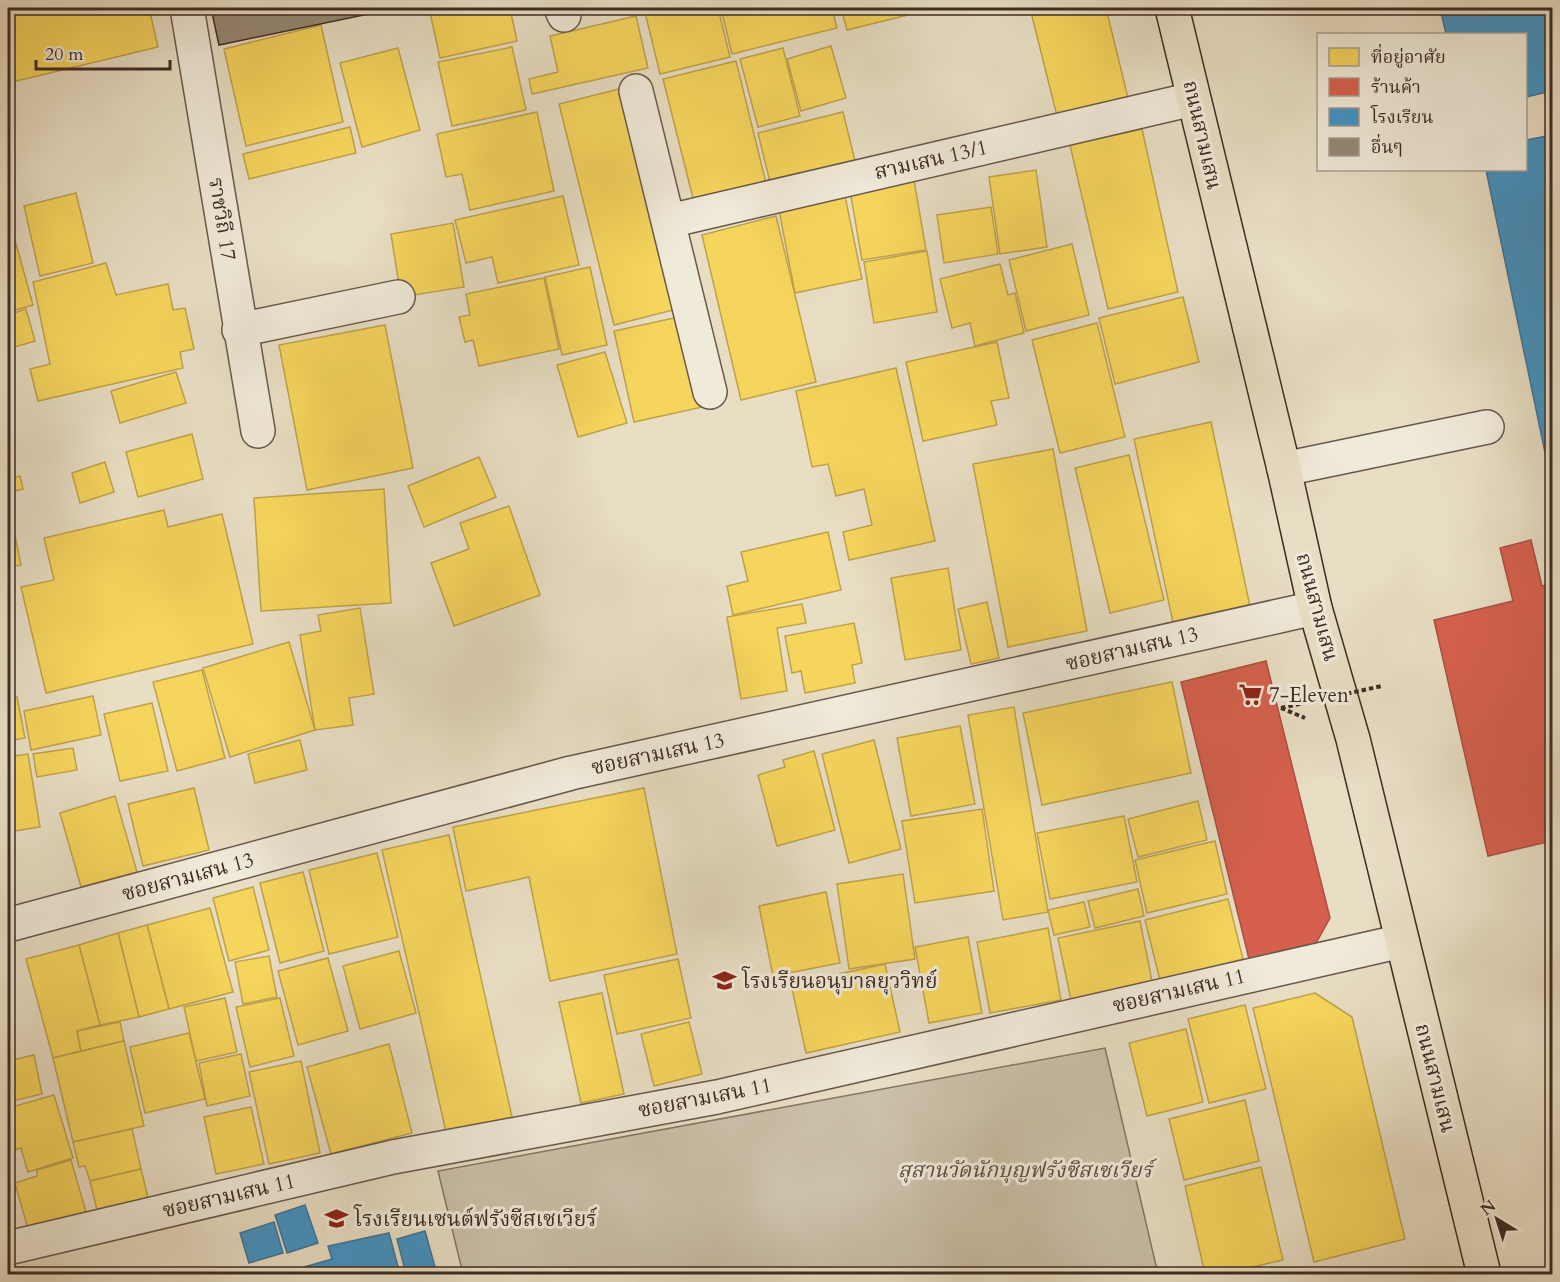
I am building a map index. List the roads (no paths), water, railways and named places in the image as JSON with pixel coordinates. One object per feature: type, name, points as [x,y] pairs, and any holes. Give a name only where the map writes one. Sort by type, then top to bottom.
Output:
[{"type":"main road","name":"ถนนสามเสน","points":[[1172,8],[1284,469],[1315,608],[1353,739],[1484,1275]]},
{"type":"street","name":"ราชวิถี 17","points":[[187,8],[239,330],[258,431]]},
{"type":"street","points":[[636,91],[710,392]]},
{"type":"street","name":"สามเสน 13/1","points":[[669,221],[1193,99]]},
{"type":"street","points":[[239,330],[398,297]]},
{"type":"street","points":[[1284,469],[1487,427]]},
{"type":"street","name":"ซอยสามเสน 13","points":[[8,925],[571,773],[1315,608]]},
{"type":"street","name":"ซอยสามเสน 11","points":[[8,1248],[393,1158],[717,1097],[1402,941]]},
{"type":"place","name":"7-Eleven","points":[[1251,695]]},
{"type":"place","name":"โรงเรียนอนุบาลยุววิทย์","points":[[724,981]]},
{"type":"place","name":"โรงเรียนเซนต์ฟรังซีสเซเวียร์","points":[[336,1219]]},
{"type":"park label","name":"สุสานวัดนักบุญฟรังซิสเซเวียร์","points":[[1025,1170]]}]
